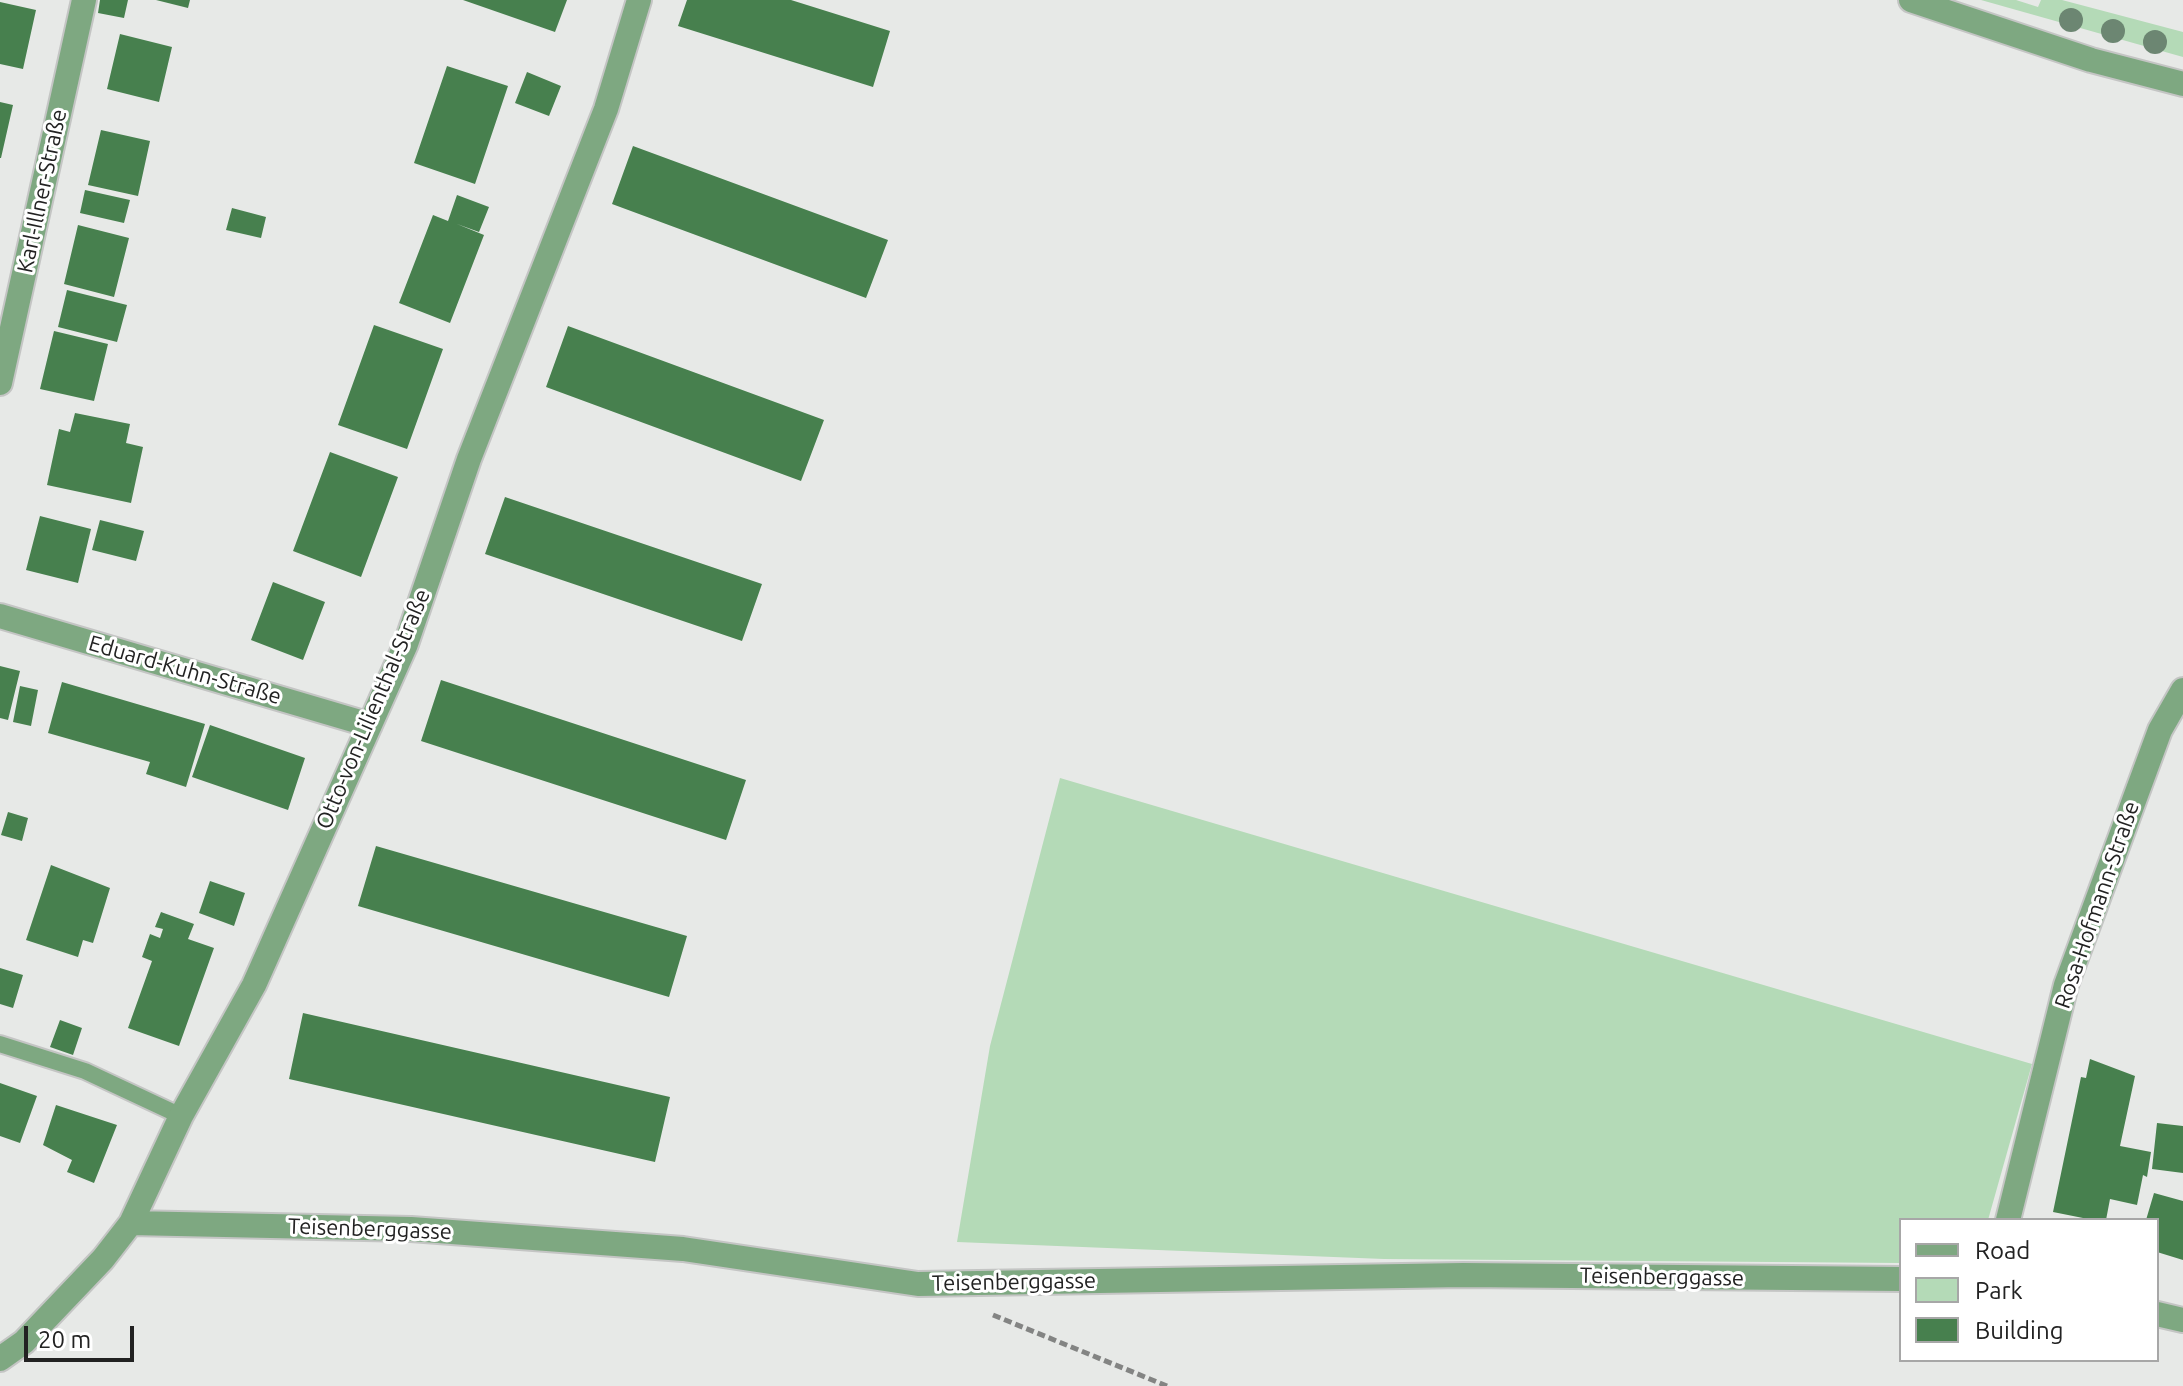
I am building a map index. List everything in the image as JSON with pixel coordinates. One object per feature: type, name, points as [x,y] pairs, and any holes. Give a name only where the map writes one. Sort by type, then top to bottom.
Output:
[{"type":"street","name":"Karl-Illner-Straße","points":[[0,383],[84,0]]},
{"type":"street","name":"Otto-von-Lilienthal-Straße","points":[[0,1359],[24,1342],[103,1259],[131,1223],[181,1116],[254,985],[406,644],[469,459],[606,109],[639,0]]},
{"type":"street","points":[[1911,0],[2091,60],[2183,84]]},
{"type":"street","name":"Eduard-Kuhn-Straße","points":[[0,616],[370,725]]},
{"type":"street","name":"Rosa-Hofmann-Straße","points":[[2008,1218],[2066,985],[2160,730],[2183,690]]},
{"type":"street","name":"Teisenberggasse","points":[[131,1223],[411,1229],[668,1248],[918,1284],[1463,1275],[1899,1279]]},
{"type":"street","points":[[2159,1314],[2183,1320]]},
{"type":"lane","points":[[0,1044],[85,1071],[181,1116]]},
{"type":"path","points":[[991,1314],[1167,1386]]},
{"type":"green space","points":[[1981,0],[2016,0],[2038,7],[2041,0],[2062,0],[2183,32],[2183,57]]},
{"type":"green space","points":[[1060,778],[2032,1064],[1989,1218],[1899,1218],[1899,1263],[1384,1259],[957,1242],[990,1046]]},
{"type":"building","points":[[100,0],[128,0],[124,18],[98,13]]},
{"type":"building","points":[[156,0],[190,0],[188,8]]},
{"type":"building","points":[[463,0],[567,0],[555,32]]},
{"type":"building","points":[[687,0],[791,0],[890,31],[873,87],[678,26]]},
{"type":"building","points":[[0,2],[36,10],[23,69],[0,64]]},
{"type":"building","points":[[120,34],[172,47],[159,102],[107,89]]},
{"type":"building","points":[[447,66],[508,86],[475,184],[414,163]]},
{"type":"building","points":[[527,72],[561,86],[549,116],[515,103]]},
{"type":"building","points":[[0,102],[13,105],[1,158],[0,158]]},
{"type":"building","points":[[101,130],[150,141],[138,196],[88,185]]},
{"type":"building","points":[[633,146],[888,240],[866,298],[612,204]]},
{"type":"building","points":[[85,190],[130,200],[124,223],[80,213]]},
{"type":"building","points":[[457,195],[489,207],[479,232],[457,224],[484,235],[450,323],[399,303],[433,215],[448,221]]},
{"type":"building","points":[[232,208],[266,217],[261,238],[226,230]]},
{"type":"building","points":[[78,225],[129,238],[114,297],[64,284]]},
{"type":"building","points":[[67,290],[127,305],[117,342],[58,327]]},
{"type":"building","points":[[374,325],[443,349],[407,449],[338,425]]},
{"type":"building","points":[[568,326],[824,420],[801,481],[546,387]]},
{"type":"building","points":[[54,331],[108,344],[94,401],[40,389]]},
{"type":"building","points":[[75,413],[130,424],[126,443],[143,447],[131,503],[47,485],[59,429],[70,432]]},
{"type":"building","points":[[330,452],[398,477],[361,577],[293,551]]},
{"type":"building","points":[[505,497],[762,584],[742,641],[485,554]]},
{"type":"building","points":[[40,516],[91,529],[78,583],[26,570]]},
{"type":"building","points":[[100,520],[144,531],[136,561],[92,550]]},
{"type":"building","points":[[273,582],[325,602],[303,660],[251,640]]},
{"type":"building","points":[[0,666],[20,671],[8,720],[0,718]]},
{"type":"building","points":[[441,680],[746,780],[726,840],[421,741]]},
{"type":"building","points":[[62,682],[205,724],[186,787],[146,774],[150,762],[48,733]]},
{"type":"building","points":[[20,686],[38,690],[31,726],[13,722]]},
{"type":"building","points":[[210,725],[305,758],[288,810],[192,777]]},
{"type":"building","points":[[8,812],[28,818],[22,841],[1,835]]},
{"type":"building","points":[[376,846],[687,936],[669,997],[358,906]]},
{"type":"building","points":[[51,865],[110,888],[93,943],[83,940],[78,957],[26,940]]},
{"type":"building","points":[[210,881],[245,893],[234,926],[199,913]]},
{"type":"building","points":[[161,912],[194,924],[188,939],[214,948],[179,1046],[128,1028],[152,961],[142,957],[150,934],[160,938],[163,929],[155,927]]},
{"type":"building","points":[[0,968],[23,975],[13,1008],[0,1004]]},
{"type":"building","points":[[303,1013],[670,1097],[655,1162],[289,1079]]},
{"type":"building","points":[[60,1020],[82,1028],[73,1055],[50,1047]]},
{"type":"building","points":[[2090,1059],[2135,1076],[2120,1146],[2151,1152],[2147,1177],[2143,1175],[2137,1205],[2110,1199],[2106,1218],[2083,1218],[2053,1212],[2081,1077],[2086,1078]]},
{"type":"building","points":[[0,1083],[37,1096],[20,1143],[0,1136]]},
{"type":"building","points":[[56,1105],[117,1125],[94,1183],[67,1172],[72,1160],[43,1145]]},
{"type":"building","points":[[2157,1123],[2183,1126],[2183,1173],[2152,1169]]},
{"type":"building","points":[[2154,1193],[2183,1201],[2183,1260],[2159,1253],[2159,1218],[2147,1218]]}]
